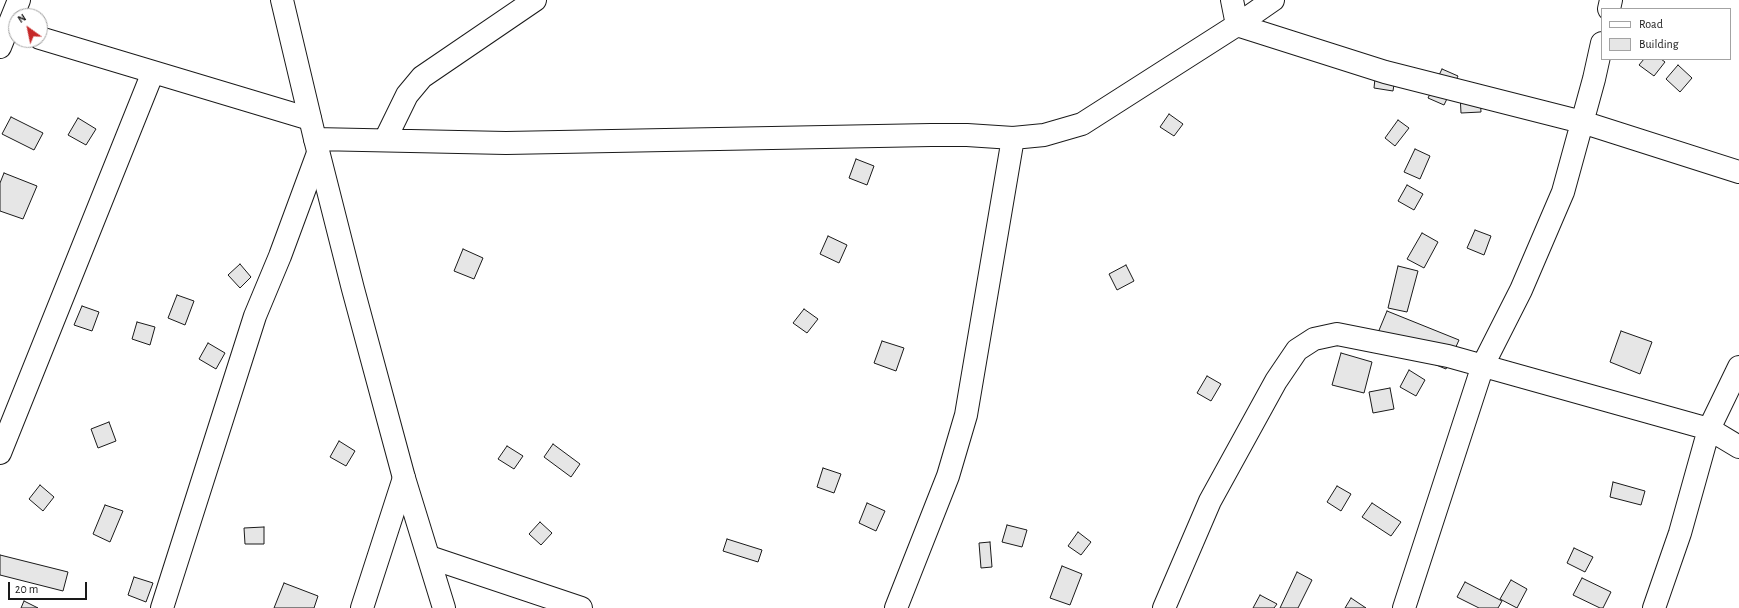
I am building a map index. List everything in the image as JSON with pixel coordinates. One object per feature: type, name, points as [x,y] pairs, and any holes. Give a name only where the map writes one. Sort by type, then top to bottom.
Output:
[{"type":"street","points":[[282,0],[314,137],[404,478],[444,608]]},
{"type":"street","points":[[385,140],[407,95],[422,77],[535,0]]},
{"type":"street","points":[[1232,0],[1237,25]]},
{"type":"street","points":[[48,40],[153,72],[314,137],[506,143],[931,135],[967,135],[1013,138],[1044,135],[1082,124],[1237,25],[1273,0]]},
{"type":"street","points":[[1237,25],[1385,72],[1582,122],[1739,172]]},
{"type":"street","points":[[1404,608],[1482,365],[1521,290],[1560,199],[1601,47]]},
{"type":"street","points":[[0,453],[153,72]]},
{"type":"street","points":[[162,608],[255,316],[280,256],[314,137]]},
{"type":"street","points":[[896,608],[948,476],[966,414],[1013,138]]},
{"type":"street","points":[[1164,608],[1210,501],[1276,381],[1297,350],[1314,339],[1337,334],[1448,356],[1709,429],[1739,447]]},
{"type":"street","points":[[1654,608],[1680,533],[1709,429],[1739,367]]},
{"type":"street","points":[[362,608],[404,478]]},
{"type":"street","points":[[429,557],[582,608]]},
{"type":"building","points":[[1643,60],[1662,60],[1665,62],[1654,76],[1639,65]]},
{"type":"building","points":[[1678,65],[1692,78],[1680,92],[1666,79]]},
{"type":"building","points":[[1376,69],[1396,71],[1393,91],[1374,88]]},
{"type":"building","points":[[1442,69],[1458,76],[1444,105],[1428,98]]},
{"type":"building","points":[[1480,93],[1481,112],[1461,113],[1460,94]]},
{"type":"building","points":[[1169,114],[1183,124],[1174,136],[1160,127]]},
{"type":"building","points":[[11,117],[43,133],[34,150],[2,134]]},
{"type":"building","points":[[78,118],[96,129],[86,145],[68,135]]},
{"type":"building","points":[[1398,120],[1409,128],[1395,146],[1385,138]]},
{"type":"building","points":[[1415,149],[1430,156],[1420,179],[1404,172]]},
{"type":"building","points":[[856,159],[874,166],[867,185],[849,178]]},
{"type":"building","points":[[4,173],[37,186],[23,219],[0,211],[0,183]]},
{"type":"building","points":[[1407,185],[1423,194],[1414,210],[1398,201]]},
{"type":"building","points":[[1475,230],[1491,236],[1484,255],[1467,248]]},
{"type":"building","points":[[1422,233],[1438,242],[1424,268],[1407,259]]},
{"type":"building","points":[[828,236],[847,245],[839,263],[820,254]]},
{"type":"building","points":[[463,249],[483,258],[474,279],[454,271]]},
{"type":"building","points":[[240,264],[251,277],[240,288],[228,275]]},
{"type":"building","points":[[1126,265],[1134,281],[1117,290],[1109,274]]},
{"type":"building","points":[[1398,266],[1418,271],[1407,312],[1388,308]]},
{"type":"building","points":[[177,295],[194,301],[185,325],[168,318]]},
{"type":"building","points":[[82,306],[99,312],[92,331],[74,325]]},
{"type":"building","points":[[804,309],[818,319],[807,333],[793,323]]},
{"type":"building","points":[[1387,311],[1459,340],[1446,369],[1375,340]]},
{"type":"building","points":[[137,322],[155,327],[150,345],[132,339]]},
{"type":"building","points":[[1621,331],[1652,342],[1640,374],[1610,362]]},
{"type":"building","points":[[882,341],[904,348],[896,371],[874,363]]},
{"type":"building","points":[[208,343],[225,353],[216,369],[199,359]]},
{"type":"building","points":[[1341,353],[1372,362],[1364,393],[1332,385]]},
{"type":"building","points":[[1409,370],[1425,380],[1416,396],[1400,387]]},
{"type":"building","points":[[1207,376],[1221,384],[1211,401],[1197,393]]},
{"type":"building","points":[[1390,388],[1394,409],[1373,413],[1369,392]]},
{"type":"building","points":[[109,422],[116,441],[98,448],[91,429]]},
{"type":"building","points":[[339,441],[355,451],[346,466],[330,457]]},
{"type":"building","points":[[553,444],[580,464],[571,477],[544,457]]},
{"type":"building","points":[[507,446],[523,456],[514,469],[498,459]]},
{"type":"building","points":[[823,468],[841,474],[834,493],[817,487]]},
{"type":"building","points":[[1613,482],[1645,491],[1641,505],[1610,497]]},
{"type":"building","points":[[40,485],[54,497],[43,511],[29,499]]},
{"type":"building","points":[[1337,486],[1351,494],[1341,511],[1327,502]]},
{"type":"building","points":[[867,503],[885,511],[876,531],[859,523]]},
{"type":"building","points":[[1372,503],[1401,522],[1391,536],[1362,517]]},
{"type":"building","points":[[105,505],[123,511],[110,542],[93,534]]},
{"type":"building","points":[[540,522],[552,533],[541,545],[529,534]]},
{"type":"building","points":[[1007,525],[1027,530],[1022,547],[1002,542]]},
{"type":"building","points":[[264,527],[264,544],[245,544],[244,528]]},
{"type":"building","points":[[1078,532],[1091,542],[1081,555],[1068,546]]},
{"type":"building","points":[[727,539],[762,550],[758,562],[723,551]]},
{"type":"building","points":[[990,542],[992,567],[981,568],[979,543]]},
{"type":"building","points":[[1574,548],[1593,557],[1585,572],[1567,563]]},
{"type":"building","points":[[0,555],[68,572],[63,591],[0,575]]},
{"type":"building","points":[[1062,566],[1082,574],[1070,605],[1050,598]]},
{"type":"building","points":[[1297,572],[1312,580],[1298,608],[1280,608]]},
{"type":"building","points":[[134,577],[153,583],[146,602],[128,595]]},
{"type":"building","points":[[1582,578],[1611,592],[1603,608],[1573,595]]},
{"type":"building","points":[[1511,580],[1527,589],[1517,608],[1500,599]]},
{"type":"building","points":[[1465,582],[1502,601],[1498,608],[1479,608],[1457,597]]},
{"type":"building","points":[[284,583],[318,596],[314,608],[274,608]]},
{"type":"building","points":[[1260,595],[1277,604],[1274,608],[1253,608]]},
{"type":"building","points":[[1351,598],[1366,608],[1345,608]]},
{"type":"building","points":[[24,601],[38,608],[21,608]]}]
